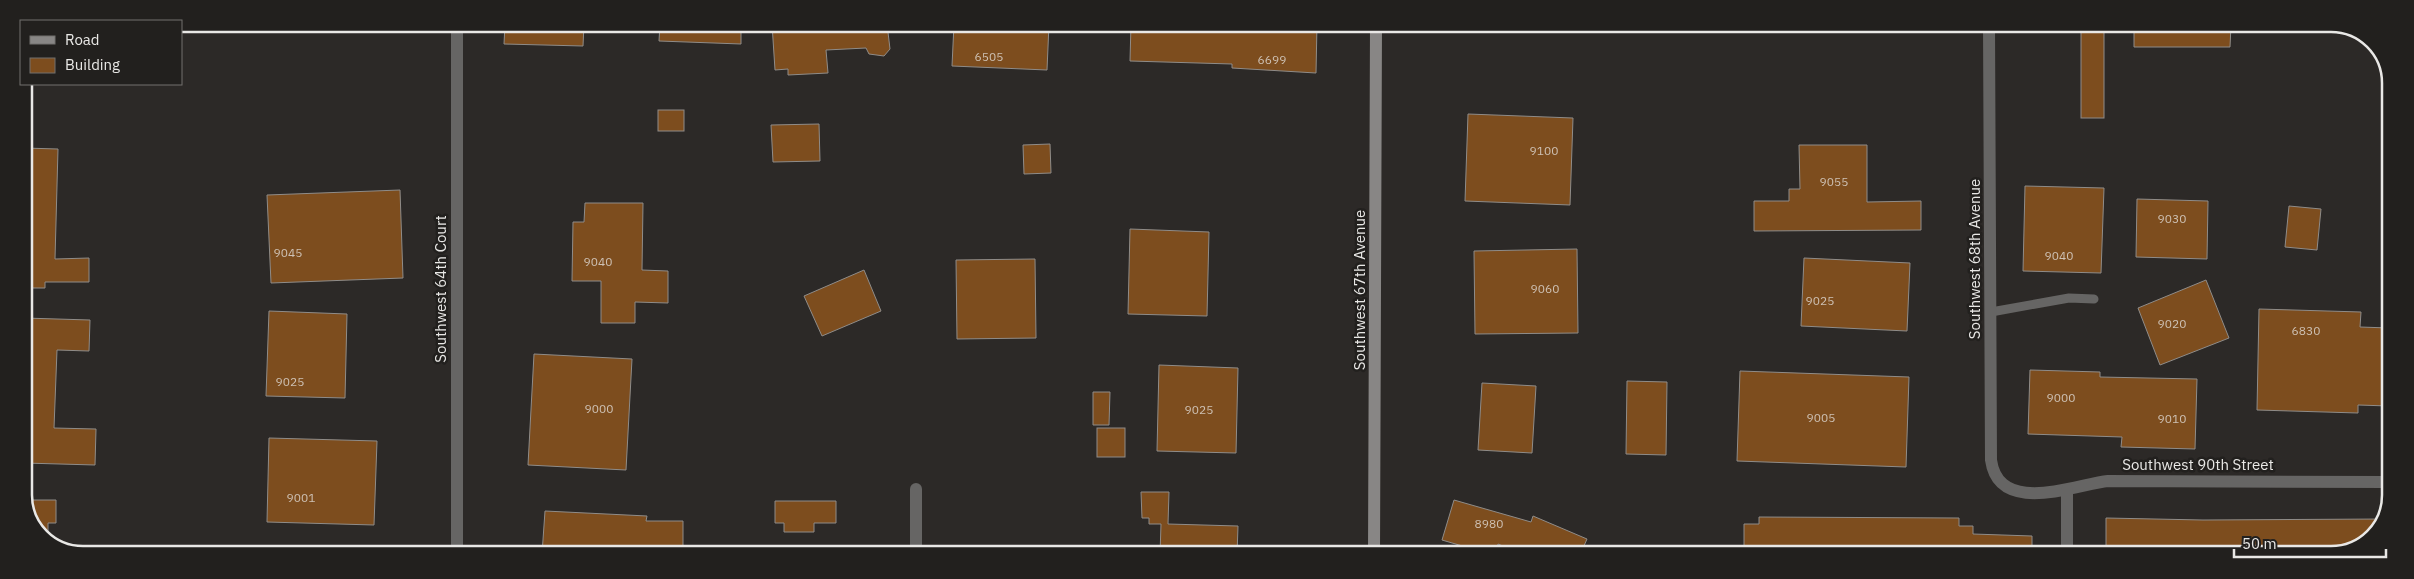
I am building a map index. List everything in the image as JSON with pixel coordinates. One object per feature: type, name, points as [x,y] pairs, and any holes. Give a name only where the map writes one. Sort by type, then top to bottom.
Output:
[{"type":"main road","name":"Southwest 67th Avenue","points":[[1374,546],[1376,32]]},
{"type":"street","name":"Southwest 64th Court","points":[[457,32],[457,546]]},
{"type":"street","name":"Southwest 68th Avenue","points":[[1989,32],[1992,312],[1991,460],[1993,470],[2009,487]]},
{"type":"street","name":"Southwest 90th Street","points":[[2009,487],[2034,493],[2053,493],[2108,481],[2382,482]]},
{"type":"street","points":[[916,489],[916,546]]},
{"type":"street","points":[[2067,490],[2067,546]]},
{"type":"lane","points":[[1992,312],[2070,298],[2094,300]]},
{"type":"building","points":[[505,32],[584,32],[583,46],[504,44]]},
{"type":"building","points":[[660,32],[741,32],[741,44],[659,41]]},
{"type":"building","points":[[773,32],[888,32],[890,49],[884,56],[869,54],[866,48],[826,50],[828,73],[788,75],[788,69],[775,70]]},
{"type":"building","points":[[954,32],[1049,32],[1047,70],[952,66]]},
{"type":"building","points":[[1131,32],[1317,32],[1316,73],[1232,68],[1232,64],[1130,61]]},
{"type":"building","points":[[2081,32],[2104,32],[2104,118],[2081,118]]},
{"type":"building","points":[[2134,32],[2231,32],[2230,47],[2134,47]]},
{"type":"building","points":[[658,110],[684,110],[684,131],[658,131]]},
{"type":"building","points":[[1468,114],[1573,118],[1570,205],[1465,201]]},
{"type":"building","points":[[819,124],[820,161],[773,162],[771,125]]},
{"type":"building","points":[[1050,144],[1051,173],[1024,174],[1023,145]]},
{"type":"building","points":[[1799,145],[1867,145],[1867,202],[1921,201],[1921,230],[1754,231],[1754,201],[1789,201],[1789,189],[1800,189]]},
{"type":"building","points":[[32,148],[58,149],[55,259],[89,258],[89,282],[45,282],[45,288],[32,288]]},
{"type":"building","points":[[2025,186],[2104,188],[2101,273],[2023,271]]},
{"type":"building","points":[[400,190],[403,278],[271,283],[267,195]]},
{"type":"building","points":[[2137,199],[2208,201],[2207,259],[2136,257]]},
{"type":"building","points":[[585,203],[643,203],[642,270],[668,271],[668,303],[635,302],[635,323],[601,323],[601,281],[572,281],[573,222],[584,222]]},
{"type":"building","points":[[2289,206],[2321,209],[2317,250],[2285,247]]},
{"type":"building","points":[[1130,229],[1209,232],[1207,316],[1128,314]]},
{"type":"building","points":[[1577,249],[1578,333],[1475,334],[1474,251]]},
{"type":"building","points":[[1804,258],[1910,263],[1907,331],[1801,326]]},
{"type":"building","points":[[1035,259],[1036,338],[957,339],[956,260]]},
{"type":"building","points":[[864,270],[881,311],[822,336],[804,296]]},
{"type":"building","points":[[2206,280],[2229,338],[2160,365],[2138,308]]},
{"type":"building","points":[[2259,309],[2361,312],[2360,327],[2382,328],[2382,406],[2358,405],[2358,413],[2257,410]]},
{"type":"building","points":[[269,311],[347,314],[345,398],[266,396]]},
{"type":"building","points":[[33,318],[90,320],[89,351],[57,350],[54,428],[96,429],[95,465],[33,463]]},
{"type":"building","points":[[534,354],[632,359],[626,470],[528,465]]},
{"type":"building","points":[[1159,365],[1238,368],[1236,453],[1157,451]]},
{"type":"building","points":[[2030,370],[2100,372],[2100,377],[2197,379],[2195,449],[2121,447],[2122,437],[2028,434]]},
{"type":"building","points":[[1740,371],[1909,377],[1906,467],[1737,461]]},
{"type":"building","points":[[1627,381],[1667,382],[1666,455],[1626,454]]},
{"type":"building","points":[[1482,383],[1536,386],[1532,453],[1478,450]]},
{"type":"building","points":[[1093,392],[1110,392],[1109,425],[1093,425]]},
{"type":"building","points":[[1097,428],[1125,428],[1125,457],[1097,457]]},
{"type":"building","points":[[269,438],[377,441],[374,525],[267,522]]},
{"type":"building","points":[[1141,492],[1169,492],[1168,524],[1238,526],[1237,546],[1160,546],[1161,524],[1149,524],[1149,518],[1142,518]]},
{"type":"building","points":[[33,500],[56,500],[56,523],[48,523],[48,532],[36,515]]},
{"type":"building","points":[[1454,500],[1531,522],[1533,516],[1587,539],[1584,546],[1503,546],[1498,544],[1497,546],[1462,546],[1442,540]]},
{"type":"building","points":[[775,501],[836,501],[836,523],[814,523],[814,532],[784,532],[784,523],[775,523]]},
{"type":"building","points":[[545,511],[647,516],[646,521],[683,521],[683,546],[543,546]]},
{"type":"building","points":[[1759,517],[1959,518],[1959,526],[1973,526],[1973,534],[2032,536],[2032,546],[1744,546],[1744,524],[1759,524]]},
{"type":"building","points":[[2106,518],[2203,520],[2376,519],[2359,538],[2340,546],[2106,546]]}]
